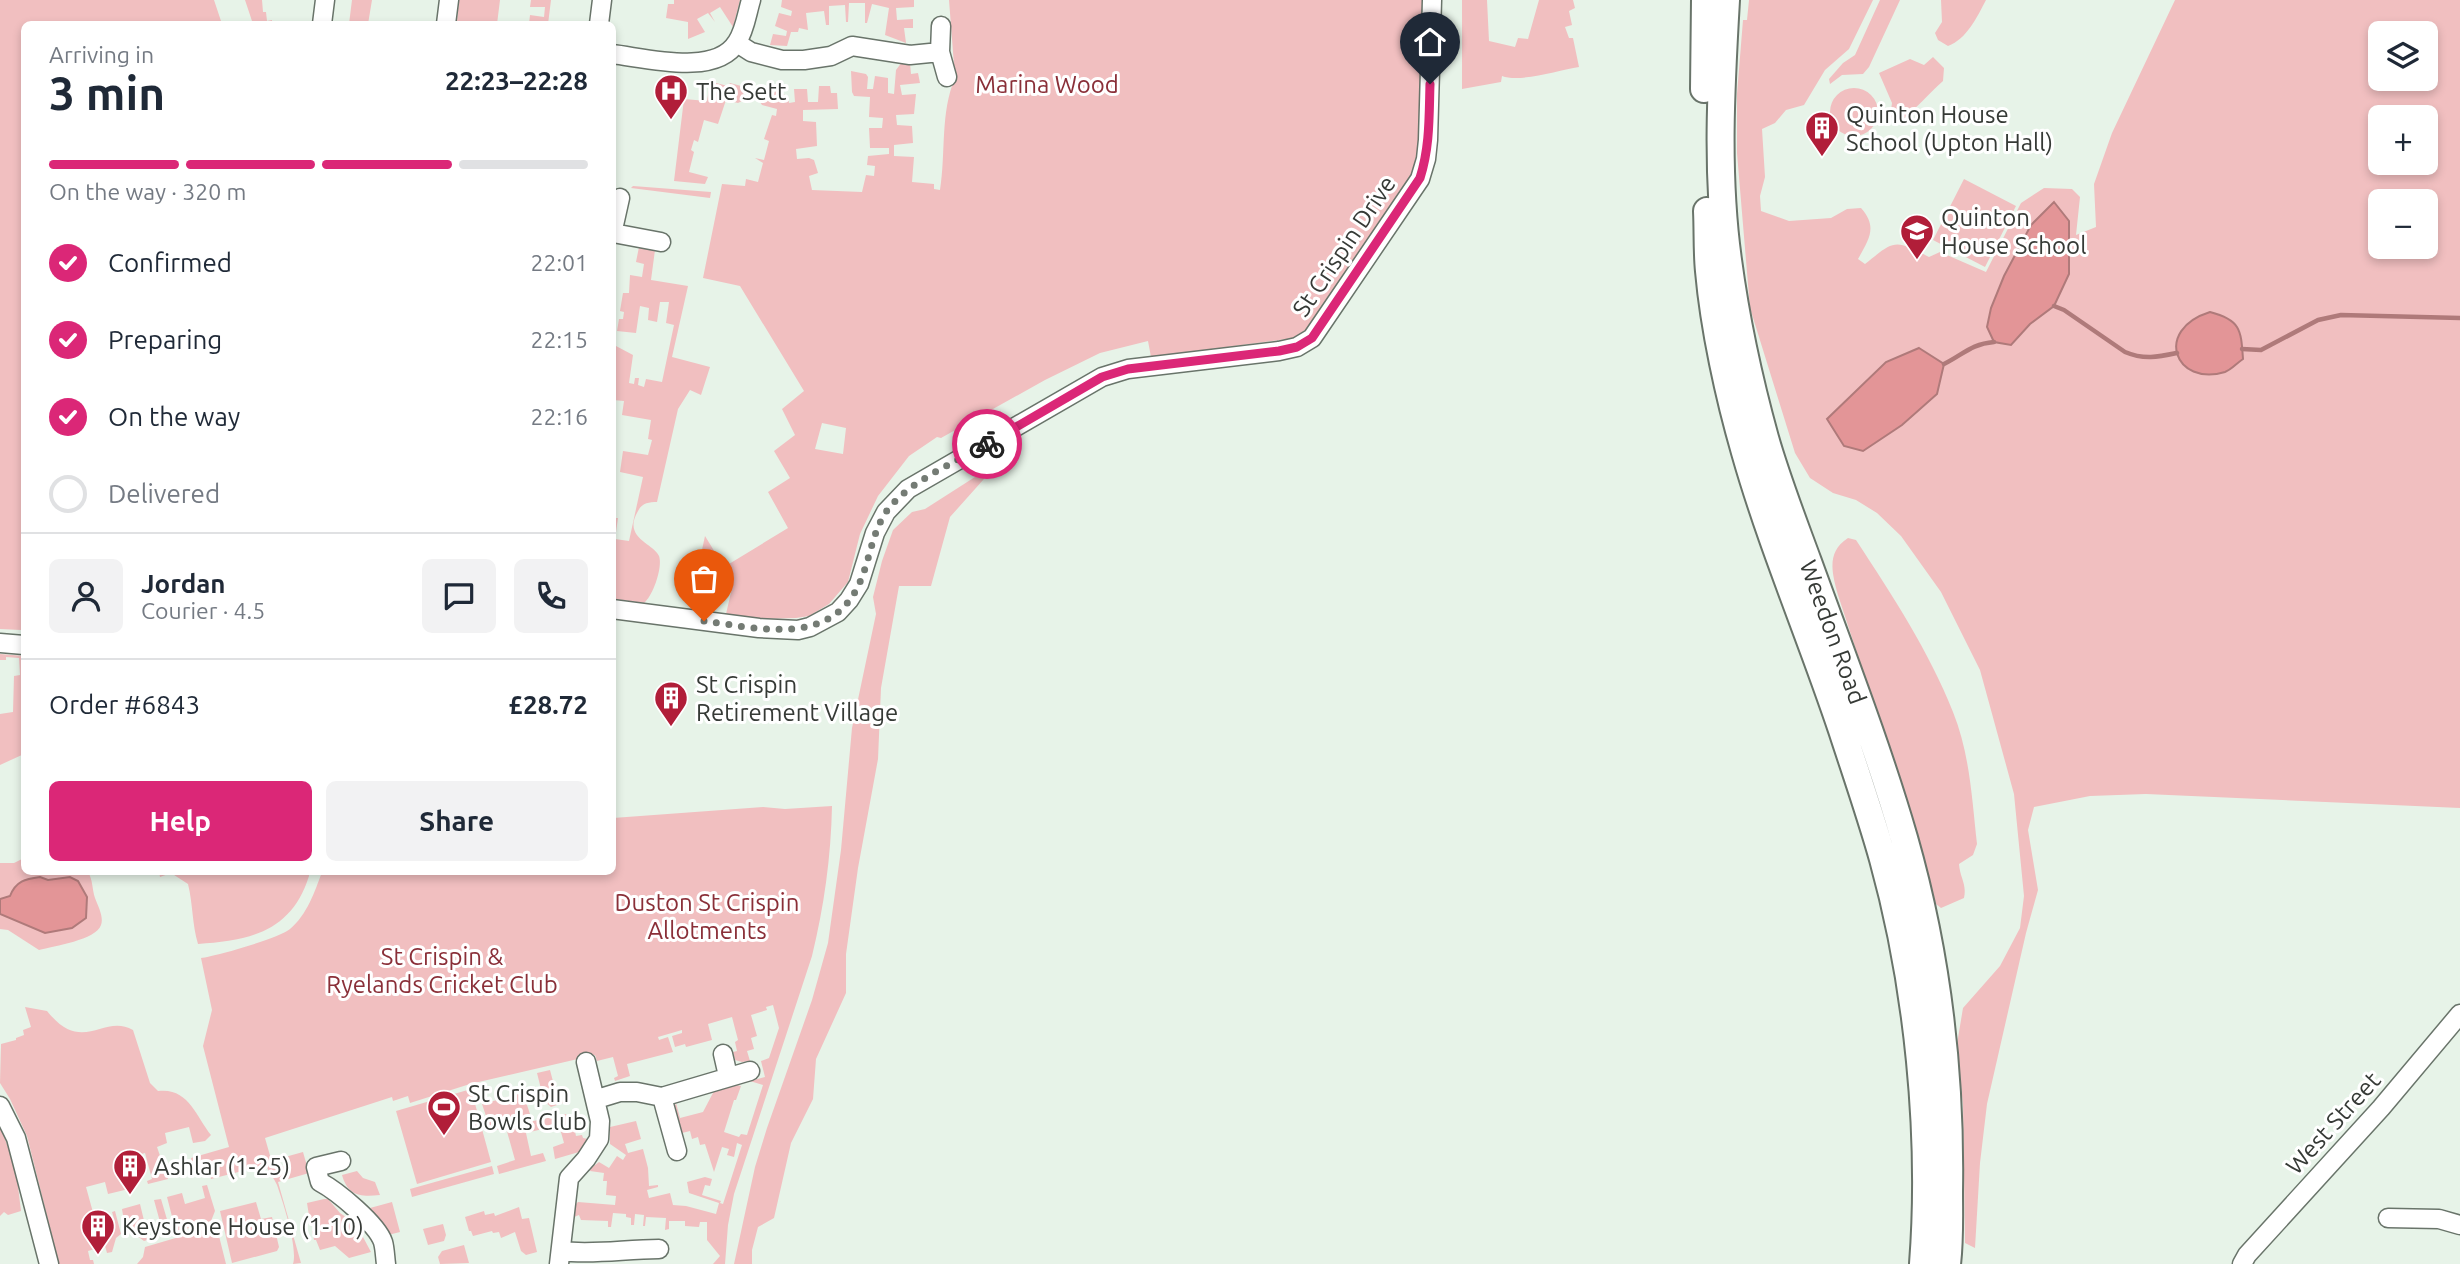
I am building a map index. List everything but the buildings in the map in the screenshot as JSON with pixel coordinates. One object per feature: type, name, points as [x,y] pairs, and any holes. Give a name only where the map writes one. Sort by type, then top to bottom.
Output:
[{"type":"highway","name":"Weedon Road","points":[[1705,0],[1704,96],[1709,272],[1721,349],[1744,451],[1777,553],[1842,728],[1883,860],[1897,916],[1910,985],[1921,1088],[1925,1159],[1923,1264]]},
{"type":"highway","name":"Weedon Road","points":[[1726,0],[1720,96],[1722,184],[1727,258],[1740,333],[1766,439],[1904,839],[1918,900],[1939,1008],[1947,1091],[1950,1164],[1947,1264]]},
{"type":"street","points":[[322,21],[326,0]]},
{"type":"street","points":[[446,21],[449,0]]},
{"type":"street","points":[[599,21],[602,0]]},
{"type":"street","points":[[616,54],[695,64],[722,58],[737,43],[751,0]]},
{"type":"street","name":"St Crispin Drive","points":[[616,610],[759,628],[782,630],[810,627],[838,612],[849,600],[859,584],[875,533],[886,512],[908,489],[1102,377],[1128,369],[1279,351],[1297,347],[1312,338],[1420,178],[1428,139],[1432,0]]},
{"type":"street","points":[[941,26],[940,52],[947,78]]},
{"type":"street","points":[[737,43],[751,52],[782,60],[831,56],[852,46],[910,55],[940,52]]},
{"type":"street","points":[[616,218],[620,198]]},
{"type":"street","points":[[616,234],[661,242]]},
{"type":"street","points":[[0,643],[21,645]]},
{"type":"street","name":"West Street","points":[[2242,1264],[2247,1255],[2381,1108],[2460,1014]]},
{"type":"street","points":[[723,1054],[728,1076]]},
{"type":"street","points":[[586,1062],[597,1099],[599,1139],[569,1178],[560,1258],[588,1254],[635,1256],[659,1249]]},
{"type":"street","points":[[597,1099],[620,1092],[662,1097],[750,1071]]},
{"type":"street","points":[[662,1097],[677,1151]]},
{"type":"street","points":[[0,1106],[16,1138],[49,1264]]},
{"type":"street","points":[[341,1161],[316,1167],[320,1182],[333,1189],[376,1228],[383,1243],[386,1264]]},
{"type":"street","points":[[2388,1217],[2439,1219],[2460,1226]]},
{"type":"green space","points":[[0,0],[214,0],[221,21],[21,21],[21,630],[0,629]]},
{"type":"green space","points":[[245,0],[262,0],[267,21],[252,21]]},
{"type":"green space","points":[[352,0],[372,0],[368,21],[349,21]]},
{"type":"green space","points":[[459,0],[500,0],[497,21],[457,21]]},
{"type":"green space","points":[[531,0],[551,0],[548,21],[529,21],[530,15],[544,17],[545,7],[530,7]]},
{"type":"green space","points":[[674,0],[740,0],[733,27],[720,7],[710,13],[715,22],[708,13],[697,19],[705,32],[688,39],[688,22],[666,18],[668,4],[674,4]]},
{"type":"green space","points":[[782,0],[914,0],[914,7],[896,8],[897,20],[913,19],[913,28],[904,28],[906,43],[885,35],[889,8],[872,4],[865,23],[865,3],[849,3],[848,22],[845,5],[829,6],[829,25],[826,25],[824,11],[806,13],[808,30],[799,28],[798,32],[791,32],[787,46],[770,45],[773,34],[786,36],[787,31],[775,26],[779,13],[791,16],[792,11],[781,7]]},
{"type":"green space","name":"Marina Wood","points":[[949,0],[1423,0],[1419,162],[1415,172],[1307,331],[1294,338],[1151,357],[1148,341],[1100,353],[1045,380],[941,438],[937,437],[909,456],[878,496],[860,534],[848,582],[829,604],[809,616],[796,618],[760,619],[726,614],[732,588],[705,581],[698,568],[705,536],[724,567],[788,528],[768,492],[790,478],[774,451],[795,435],[782,409],[804,391],[740,286],[703,278],[722,184],[745,186],[746,179],[758,182],[763,163],[755,158],[764,160],[769,141],[764,139],[772,115],[776,116],[777,109],[762,105],[757,97],[760,87],[765,86],[762,94],[772,98],[776,89],[780,90],[788,96],[789,103],[795,102],[794,89],[807,89],[808,102],[818,102],[819,86],[830,86],[831,93],[837,93],[838,109],[803,110],[803,121],[816,122],[817,146],[796,149],[797,159],[814,160],[818,173],[809,176],[812,190],[862,192],[866,175],[874,176],[875,166],[867,165],[868,156],[889,154],[889,148],[870,148],[869,128],[882,128],[883,118],[869,117],[870,97],[854,96],[851,71],[866,74],[867,89],[873,89],[875,76],[888,78],[888,93],[894,94],[896,70],[902,62],[910,63],[911,74],[918,73],[920,83],[900,85],[902,95],[916,94],[914,114],[896,115],[897,125],[912,126],[913,143],[894,145],[894,156],[914,157],[912,182],[934,184],[934,189],[940,190],[945,119],[955,78]],"holes":[[[822,423],[846,428],[843,454],[815,449]]]},
{"type":"green space","points":[[1462,0],[1487,0],[1489,41],[1515,47],[1518,38],[1528,39],[1539,0],[1573,0],[1575,8],[1569,11],[1572,25],[1565,27],[1569,38],[1573,38],[1579,67],[1529,77],[1502,76],[1501,82],[1462,89]]},
{"type":"green space","points":[[1749,0],[1873,0],[1849,49],[1825,70],[1804,105],[1786,110],[1775,123],[1762,129],[1765,177],[1760,196],[1761,211],[1789,221],[1831,218],[1847,209],[1861,208],[1870,227],[1868,239],[1858,259],[1865,264],[1889,246],[1901,245],[1929,257],[1940,252],[1986,272],[2021,203],[2044,188],[2072,189],[2080,197],[2076,235],[2096,227],[2094,184],[2112,133],[2175,0],[2460,0],[2460,808],[2146,794],[2090,796],[2034,807],[2028,830],[2038,890],[1987,1104],[1975,1248],[1965,1243],[1963,1106],[1957,1044],[1963,1008],[2000,966],[2020,928],[2024,896],[2014,794],[1980,670],[1941,592],[1901,536],[1877,513],[1856,500],[1833,493],[1810,478],[1795,453],[1750,308],[1737,153],[1737,94],[1743,20],[1747,20]]},
{"type":"green space","points":[[1880,0],[1900,0],[1869,67],[1863,74],[1842,75],[1830,84],[1829,79],[1843,63],[1855,55]]},
{"type":"green space","points":[[1941,0],[1986,0],[1966,33],[1948,46],[1938,40],[1935,33],[1942,22]]},
{"type":"green space","points":[[1933,57],[1944,68],[1943,81],[1902,120],[1890,117],[1892,103],[1879,73],[1910,59],[1924,65]]},
{"type":"green space","points":[[716,83],[745,87],[742,101],[738,103],[726,100],[718,124],[704,120],[698,142],[694,140],[689,172],[708,177],[705,184],[674,181],[684,99],[707,101],[709,89],[714,89]]},
{"type":"green space","points":[[1854,88],[1871,95],[1878,112],[1871,129],[1854,136],[1837,129],[1830,112],[1837,95]]},
{"type":"green space","points":[[1964,179],[2016,206],[1985,267],[1933,240]]},
{"type":"green space","points":[[631,188],[711,192],[710,198]]},
{"type":"green space","points":[[639,247],[655,250],[651,280],[688,286],[672,357],[710,367],[701,395],[690,390],[678,409],[657,502],[642,506],[634,520],[636,534],[656,551],[660,561],[654,588],[644,603],[616,599],[616,539],[629,541],[643,477],[620,472],[623,451],[648,455],[652,440],[648,439],[651,420],[622,415],[624,401],[616,400],[616,346],[633,355],[629,383],[634,384],[635,378],[639,378],[638,385],[644,387],[646,379],[662,382],[674,325],[666,323],[669,302],[660,302],[657,322],[648,320],[649,308],[640,306],[636,333],[617,331],[619,319],[623,319],[624,312],[620,311],[623,293],[629,293],[630,275],[642,277],[644,264],[636,262]]},
{"type":"green space","points":[[1000,461],[950,517],[931,586],[899,586],[881,688],[878,759],[846,954],[846,993],[816,1059],[813,1099],[791,1143],[774,1218],[758,1227],[752,1250],[752,1264],[734,1264],[755,1167],[812,1000],[828,943],[841,850],[852,728],[876,614],[873,597],[882,561],[893,530],[912,512],[925,509]]},
{"type":"green space","points":[[1848,538],[1856,540],[1921,645],[1959,728],[1969,777],[1977,844],[1973,855],[1959,864],[1965,889],[1964,898],[1941,908],[1936,904],[1836,587],[1832,564],[1836,550]]},
{"type":"green space","points":[[0,654],[21,656],[21,755],[0,765],[0,714],[13,712],[14,676],[20,675],[19,658],[6,657],[6,660],[0,660]]},
{"type":"green space","points":[[832,806],[826,882],[812,956],[734,1194],[725,1264],[713,1264],[720,1256],[707,1240],[707,1222],[700,1222],[699,1227],[685,1226],[685,1221],[669,1221],[669,1229],[665,1230],[666,1218],[646,1217],[643,1226],[644,1215],[635,1214],[634,1225],[631,1225],[631,1218],[626,1217],[626,1214],[613,1213],[611,1227],[608,1227],[608,1221],[581,1220],[579,1215],[574,1217],[576,1204],[615,1205],[616,1196],[606,1195],[607,1181],[603,1181],[604,1173],[590,1171],[599,1162],[609,1168],[617,1156],[623,1160],[626,1155],[610,1144],[610,1127],[636,1121],[641,1139],[625,1144],[628,1153],[643,1149],[649,1186],[658,1185],[647,1190],[649,1198],[670,1193],[673,1205],[716,1214],[719,1203],[689,1193],[687,1182],[705,1177],[712,1179],[710,1186],[705,1185],[702,1195],[723,1204],[742,1145],[737,1143],[734,1157],[727,1155],[729,1149],[722,1147],[714,1172],[705,1144],[700,1145],[698,1137],[692,1139],[690,1131],[682,1133],[674,1108],[676,1103],[680,1118],[703,1112],[714,1091],[741,1086],[724,1132],[739,1137],[741,1134],[747,1135],[763,1085],[750,1081],[765,1077],[761,1061],[769,1058],[779,1028],[773,1005],[751,1015],[757,1036],[751,1038],[754,1049],[747,1051],[750,1061],[735,1060],[733,1052],[737,1051],[735,1042],[738,1040],[732,1017],[708,1024],[712,1040],[675,1047],[672,1036],[682,1033],[682,1030],[658,1037],[659,1040],[668,1037],[673,1052],[627,1064],[630,1076],[615,1081],[614,1078],[618,1076],[613,1057],[597,1061],[595,1055],[470,1084],[410,1103],[408,1096],[393,1101],[392,1097],[265,1138],[271,1159],[276,1158],[279,1167],[287,1165],[285,1157],[303,1152],[309,1173],[278,1182],[301,1263],[293,1264],[292,1236],[286,1213],[277,1185],[266,1165],[211,1179],[207,1160],[192,1163],[191,1158],[229,1147],[203,1046],[212,1010],[201,958],[261,942],[290,929],[306,910],[321,875],[616,875],[616,818],[763,807],[785,809]]},
{"type":"green space","points":[[21,860],[21,875],[90,875],[101,915],[102,922],[98,930],[74,942],[39,950],[8,930],[0,929],[0,914],[32,928],[72,928],[87,913],[87,897],[78,882],[70,878],[40,878],[13,889],[10,896],[0,899],[0,863],[14,863]]},
{"type":"green space","points":[[174,875],[309,875],[292,909],[267,930],[235,940],[198,944],[188,884]]},
{"type":"green space","points":[[25,1007],[47,1011],[71,1031],[92,1031],[112,1026],[133,1030],[150,1083],[158,1091],[168,1091],[184,1098],[211,1135],[205,1141],[193,1143],[189,1127],[165,1133],[167,1143],[157,1147],[168,1179],[148,1184],[147,1181],[152,1179],[145,1153],[124,1159],[130,1182],[135,1181],[137,1187],[108,1194],[105,1182],[86,1187],[97,1227],[115,1222],[112,1212],[115,1211],[121,1234],[116,1238],[112,1252],[107,1253],[105,1246],[88,1251],[94,1264],[59,1264],[27,1136],[0,1083],[1,1044],[16,1040],[24,1035],[23,1030],[31,1027]]},
{"type":"green space","points":[[550,1070],[555,1089],[559,1088],[563,1103],[551,1107],[544,1101],[537,1073]]},
{"type":"green space","name":"St Crispin Bowls Club","points":[[471,1089],[491,1162],[417,1184],[396,1111]]},
{"type":"green space","points":[[523,1093],[530,1114],[509,1120],[510,1126],[566,1114],[569,1123],[573,1122],[576,1136],[582,1135],[588,1139],[579,1152],[555,1159],[553,1147],[564,1143],[559,1125],[526,1133],[531,1156],[543,1153],[546,1161],[499,1174],[497,1166],[515,1160],[506,1128],[491,1131],[482,1104]]},
{"type":"green space","points":[[0,1125],[16,1170],[21,1211],[8,1215],[4,1212],[0,1216]]},
{"type":"green space","points":[[492,1166],[494,1174],[412,1197],[410,1189]]},
{"type":"green space","points":[[357,1171],[363,1178],[375,1182],[380,1195],[366,1196],[351,1191],[342,1175]]},
{"type":"green space","points":[[207,1185],[215,1211],[211,1221],[176,1232],[167,1197],[182,1193],[185,1204],[205,1198],[202,1186]]},
{"type":"green space","points":[[161,1199],[171,1233],[144,1241],[136,1235],[126,1233],[122,1209],[140,1204],[148,1237],[163,1233],[154,1200]]},
{"type":"green space","points":[[328,1199],[340,1213],[356,1224],[371,1252],[349,1258],[335,1246],[320,1250],[314,1240],[312,1231],[315,1230],[310,1222],[307,1203]]},
{"type":"green space","points":[[256,1202],[261,1219],[272,1217],[279,1247],[277,1251],[232,1263],[220,1211]]},
{"type":"green space","points":[[392,1202],[400,1232],[388,1235],[386,1227],[370,1208]]},
{"type":"green space","points":[[519,1207],[522,1219],[529,1218],[537,1252],[526,1255],[521,1251],[515,1232],[501,1238],[499,1232],[473,1236],[469,1231],[465,1217],[484,1211],[485,1215],[494,1213],[495,1216]]},
{"type":"green space","points":[[216,1224],[226,1264],[137,1264],[143,1257],[145,1247]]},
{"type":"green space","points":[[443,1224],[446,1235],[444,1241],[428,1245],[423,1229]]},
{"type":"green space","points":[[464,1245],[469,1263],[440,1264],[438,1257],[442,1251]]},
{"type":"shaded area","points":[[2054,202],[2069,221],[2069,274],[2054,306],[2030,324],[2011,345],[1994,342],[1987,327],[1991,308],[2004,276],[2031,225]]},
{"type":"shaded area","points":[[2210,312],[2234,323],[2240,333],[2243,359],[2225,372],[2208,374],[2194,371],[2183,364],[2177,354],[2177,343],[2181,331],[2192,320]]},
{"type":"shaded area","points":[[1919,348],[1944,364],[1937,394],[1902,425],[1863,451],[1844,446],[1827,419],[1886,362]]},
{"type":"shaded area","points":[[40,877],[48,880],[70,877],[78,881],[87,897],[86,918],[72,928],[45,933],[0,914],[0,899],[10,896],[22,882]]},
{"type":"waterway","points":[[2054,306],[2132,355],[2157,357],[2177,353]]},
{"type":"waterway","points":[[2242,349],[2261,350],[2318,320],[2341,315],[2460,318]]},
{"type":"waterway","points":[[1944,364],[1973,347],[1994,342]]},
{"type":"way so far","points":[[704,621],[782,630],[798,630],[824,621],[838,612],[859,584],[875,533],[886,512],[908,489],[987,444]]},
{"type":"place","name":"The Sett","points":[[671,121]]},
{"type":"place","name":"Quinton House School (Upton Hall)","points":[[1822,158]]},
{"type":"place","name":"Quinton House School","points":[[1917,261]]},
{"type":"place","name":"St Crispin Retirement Village","points":[[671,728]]},
{"type":"place","name":"St Crispin Bowls Club","points":[[444,1137]]},
{"type":"place","name":"Ashlar (1-25)","points":[[130,1196]]},
{"type":"place","name":"Keystone House (1-10)","points":[[98,1256]]},
{"type":"route","points":[[987,444],[1102,377],[1128,369],[1279,351],[1297,347],[1312,338],[1420,178],[1426,159],[1430,84]]},
{"type":"park label","name":"Duston St Crispin Allotments","points":[[707,916]]},
{"type":"park label","name":"St Crispin & Ryelands Cricket Club","points":[[442,970]]}]
